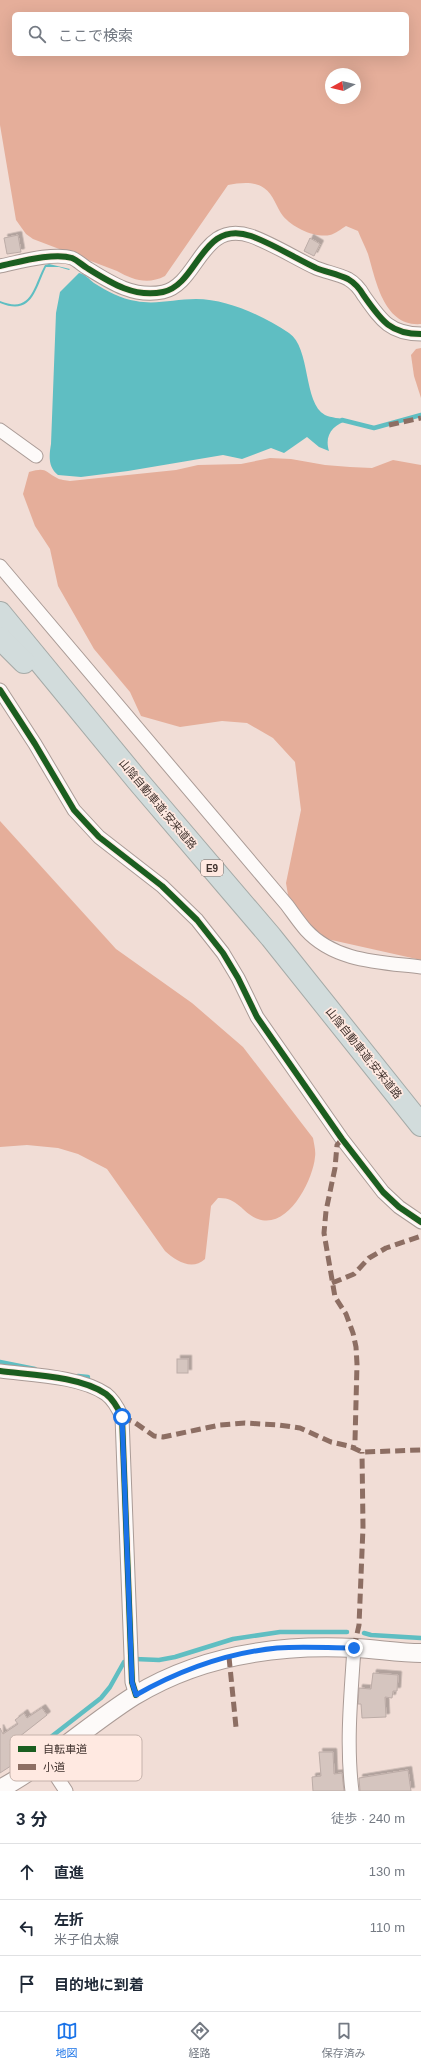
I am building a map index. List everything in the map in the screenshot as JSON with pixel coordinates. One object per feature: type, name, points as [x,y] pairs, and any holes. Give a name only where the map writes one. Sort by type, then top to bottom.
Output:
[{"type":"highway","points":[[0,602],[46,670]]},
{"type":"highway","name":"山陰自動車道;安来道路","points":[[0,613],[138,781],[271,937],[421,1125]]},
{"type":"highway","points":[[0,638],[138,781]]},
{"type":"main road","points":[[79,1735],[136,1695],[176,1674],[229,1657],[278,1648],[354,1648],[421,1652]]},
{"type":"main road","points":[[0,1789],[12,1781]]},
{"type":"street","points":[[0,266],[50,257],[71,258],[120,288],[135,292],[151,293],[165,291],[180,282],[204,251],[216,239],[235,234],[250,236],[318,268],[348,279],[357,286],[373,308],[391,328],[406,334],[421,334]]},
{"type":"street","points":[[0,430],[36,456]]},
{"type":"street","points":[[0,566],[287,905],[306,930],[329,948],[362,960],[421,967]]},
{"type":"street","points":[[0,690],[35,744],[74,810],[99,837],[162,886],[197,920],[223,953],[238,978],[257,1017],[342,1140],[383,1192],[399,1207],[421,1222]]},
{"type":"street","points":[[0,1371],[66,1380],[94,1387],[107,1395],[117,1406],[122,1417],[132,1682],[136,1695]]},
{"type":"street","points":[[352,1791],[350,1731],[354,1648]]},
{"type":"street","points":[[59,1781],[66,1791]]},
{"type":"shaded area","points":[[0,0],[421,0],[421,324],[408,323],[398,318],[390,310],[374,277],[368,254],[358,231],[346,226],[336,233],[324,236],[298,228],[283,216],[273,198],[267,191],[256,184],[242,183],[228,185],[165,276],[159,279],[147,281],[129,277],[33,239],[26,234],[16,220],[0,125]]},
{"type":"shaded area","points":[[421,348],[421,398],[414,376],[411,355],[416,349]]},
{"type":"shaded area","points":[[270,458],[291,459],[325,465],[350,467],[372,468],[393,460],[421,465],[421,960],[327,939],[307,924],[288,895],[286,883],[301,810],[295,762],[273,738],[247,723],[222,721],[180,727],[141,716],[130,692],[94,649],[58,586],[50,549],[35,526],[23,494],[29,472],[39,470],[44,470],[58,479],[70,481],[176,470],[198,465],[241,464]]},
{"type":"shaded area","points":[[0,821],[116,949],[192,1003],[243,1047],[313,1138],[315,1155],[313,1167],[304,1190],[289,1210],[279,1217],[269,1220],[258,1219],[230,1200],[218,1198],[211,1206],[205,1259],[200,1263],[184,1263],[165,1251],[107,1169],[78,1154],[58,1148],[27,1145],[0,1147]]},
{"type":"water","points":[[49,264],[70,269],[46,267],[35,292],[26,303],[19,306],[11,306],[0,303],[0,301],[11,304],[19,304],[25,301],[34,289],[45,265]]},
{"type":"water","points":[[79,273],[114,294],[136,301],[158,302],[196,299],[233,305],[257,315],[289,333],[296,340],[301,350],[313,399],[318,409],[327,416],[348,420],[338,425],[331,431],[328,440],[329,451],[319,447],[307,437],[284,453],[271,448],[242,459],[223,455],[128,471],[81,477],[58,475],[52,468],[50,457],[56,313],[60,292]]},
{"type":"building","points":[[18,235],[21,252],[7,254],[4,238]]},
{"type":"building","points":[[310,238],[320,244],[314,256],[304,251]]},
{"type":"building","points":[[177,1359],[188,1359],[188,1373],[177,1373]]},
{"type":"building","points":[[373,1673],[398,1675],[397,1691],[393,1691],[392,1698],[385,1697],[386,1717],[362,1718],[361,1704],[358,1704],[359,1688],[371,1689]]},
{"type":"building","points":[[42,1708],[47,1715],[21,1735],[10,1735],[10,1766],[0,1773],[0,1728],[3,1734],[18,1724],[15,1720],[24,1713],[27,1718]]},
{"type":"building","points":[[319,1752],[333,1752],[334,1774],[342,1773],[344,1791],[313,1791],[312,1777],[321,1776]]},
{"type":"building","points":[[408,1770],[411,1791],[360,1791],[359,1778]]},
{"type":"waterway","points":[[342,420],[374,428],[421,415]]},
{"type":"waterway","points":[[0,1362],[35,1369]]},
{"type":"waterway","points":[[78,1376],[88,1377]]},
{"type":"waterway","points":[[135,1659],[159,1660],[175,1657],[233,1639],[280,1632],[347,1632]]},
{"type":"waterway","points":[[364,1633],[371,1635],[421,1638]]},
{"type":"waterway","points":[[53,1735],[101,1698],[110,1687],[124,1662]]},
{"type":"marked path","points":[[389,425],[421,418]]},
{"type":"marked path","points":[[342,1139],[337,1145],[335,1168],[326,1211],[324,1233],[335,1297],[346,1314],[356,1347],[355,1441],[353,1448]]},
{"type":"marked path","points":[[332,1283],[354,1274],[369,1258],[386,1248],[421,1236]]},
{"type":"marked path","points":[[122,1417],[134,1422],[154,1436],[163,1437],[220,1425],[245,1423],[300,1428],[331,1442],[349,1446],[362,1452],[421,1450]]},
{"type":"marked path","points":[[354,1648],[359,1625],[363,1527],[362,1452]]},
{"type":"marked path","points":[[229,1657],[236,1727]]},
{"type":"cycle path","points":[[0,266],[36,258],[65,256],[74,259],[105,279],[123,288],[142,293],[163,292],[175,287],[185,277],[211,244],[221,236],[234,233],[259,239],[316,268],[348,279],[357,286],[381,319],[387,324],[401,331],[421,334]]},
{"type":"cycle path","points":[[0,690],[35,744],[74,810],[99,837],[162,886],[197,920],[223,953],[238,978],[257,1017],[342,1139],[383,1192],[399,1207],[421,1222]]},
{"type":"cycle path","points":[[0,1371],[55,1377],[83,1383],[106,1394],[117,1407],[122,1417],[132,1682],[136,1695]]},
{"type":"route","points":[[122,1417],[132,1682],[136,1695],[176,1674],[229,1657],[278,1648],[354,1648]]}]
